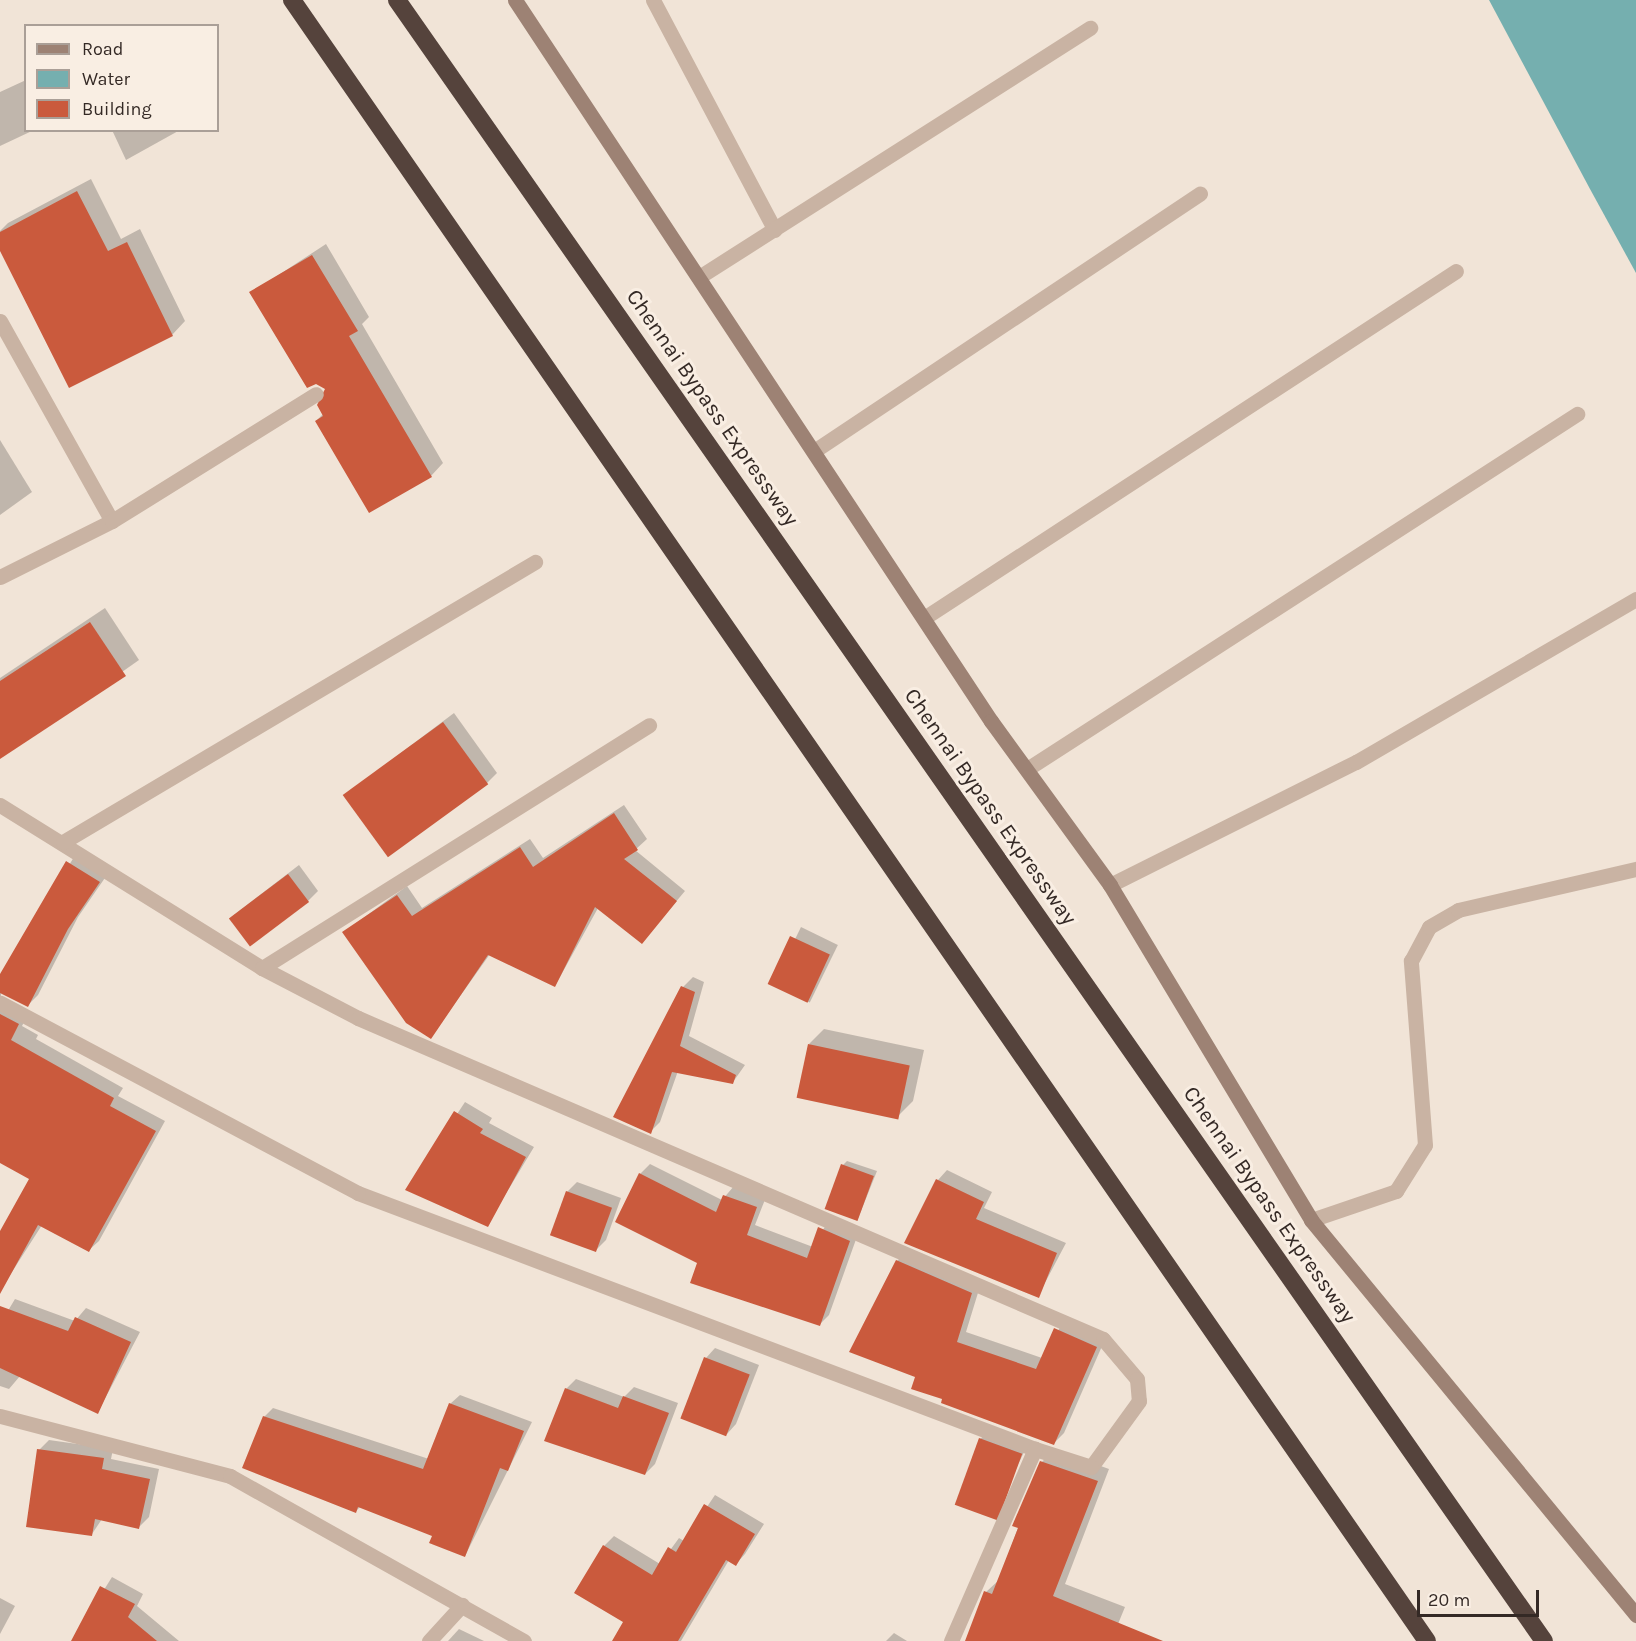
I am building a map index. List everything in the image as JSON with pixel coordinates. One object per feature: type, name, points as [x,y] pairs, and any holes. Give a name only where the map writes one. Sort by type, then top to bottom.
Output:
[{"type":"highway","points":[[292,0],[1427,1641]]},
{"type":"highway","name":"Chennai Bypass Expressway","points":[[397,0],[1544,1641]]},
{"type":"street","points":[[515,0],[924,618],[1110,885],[1311,1220],[1634,1606]]},
{"type":"street","points":[[653,0],[776,230]]},
{"type":"street","points":[[699,277],[1090,28]]},
{"type":"street","points":[[814,451],[1200,194]]},
{"type":"street","points":[[924,618],[1456,271]]},
{"type":"street","points":[[0,321],[111,521]]},
{"type":"street","points":[[0,577],[111,521],[316,394]]},
{"type":"street","points":[[1027,769],[1577,414]]},
{"type":"street","points":[[63,842],[536,562]]},
{"type":"street","points":[[1110,885],[1356,762],[1636,599]]},
{"type":"street","points":[[262,968],[649,725]]},
{"type":"street","points":[[0,805],[63,842],[262,968],[358,1018],[1103,1339],[1137,1379],[1139,1401],[1091,1467],[1035,1449],[358,1193],[0,1003]]},
{"type":"street","points":[[1311,1220],[1396,1191],[1425,1145],[1411,961],[1429,927],[1458,910],[1636,869]]},
{"type":"street","points":[[0,1416],[230,1476],[524,1641]]},
{"type":"street","points":[[951,1641],[1035,1449]]},
{"type":"street","points":[[429,1641],[462,1605]]},
{"type":"water","points":[[1489,0],[1636,0],[1636,273],[1590,189]]},
{"type":"building","points":[[77,191],[108,251],[127,242],[173,336],[69,388],[0,251],[0,232]]},
{"type":"building","points":[[312,255],[358,331],[349,336],[432,477],[369,513],[315,421],[323,416],[317,405],[325,389],[316,384],[307,388],[249,292]]},
{"type":"building","points":[[90,622],[126,676],[0,759],[0,681]]},
{"type":"building","points":[[443,722],[488,784],[388,857],[343,795]]},
{"type":"building","points":[[614,813],[638,850],[624,859],[677,901],[642,944],[595,907],[555,987],[488,955],[431,1039],[406,1023],[342,932],[397,895],[412,916],[520,847],[533,867]]},
{"type":"building","points":[[66,861],[100,882],[68,929],[28,1007],[0,993],[0,974]]},
{"type":"building","points":[[288,874],[309,902],[250,946],[229,919]]},
{"type":"building","points":[[790,936],[830,955],[807,1003],[768,984]]},
{"type":"building","points":[[681,986],[695,992],[680,1046],[736,1075],[733,1084],[672,1072],[651,1134],[613,1117]]},
{"type":"building","points":[[0,1014],[19,1024],[11,1040],[114,1098],[110,1106],[156,1131],[89,1252],[38,1225],[0,1294],[0,1231],[29,1179],[0,1163]]},
{"type":"building","points":[[808,1044],[910,1066],[898,1119],[797,1098]]},
{"type":"building","points":[[454,1111],[483,1129],[480,1133],[526,1157],[488,1227],[405,1190]]},
{"type":"building","points":[[841,1164],[874,1176],[857,1221],[825,1209]]},
{"type":"building","points":[[639,1173],[716,1212],[723,1195],[757,1207],[747,1235],[807,1258],[818,1227],[850,1241],[820,1326],[690,1283],[697,1263],[615,1222]]},
{"type":"building","points":[[936,1179],[984,1202],[976,1219],[1057,1253],[1039,1298],[904,1243]]},
{"type":"building","points":[[566,1191],[612,1208],[596,1252],[550,1235]]},
{"type":"building","points":[[896,1260],[972,1293],[957,1342],[1036,1369],[1054,1328],[1097,1347],[1054,1445],[941,1403],[942,1399],[911,1389],[915,1377],[849,1352]]},
{"type":"building","points":[[0,1306],[68,1331],[75,1317],[131,1342],[98,1414],[0,1368]]},
{"type":"building","points":[[704,1357],[750,1375],[726,1436],[680,1419]]},
{"type":"building","points":[[565,1388],[618,1408],[623,1396],[669,1413],[645,1475],[544,1441]]},
{"type":"building","points":[[449,1403],[524,1431],[508,1471],[500,1468],[465,1557],[429,1543],[432,1536],[358,1507],[356,1513],[242,1468],[263,1416],[423,1469]]},
{"type":"building","points":[[979,1438],[1022,1454],[998,1520],[955,1505]]},
{"type":"building","points":[[37,1449],[104,1458],[102,1469],[150,1479],[139,1529],[95,1519],[92,1536],[26,1527]]},
{"type":"building","points":[[1040,1461],[1098,1481],[1053,1596],[1163,1641],[965,1641],[984,1591],[992,1594],[1018,1528],[1012,1526]]},
{"type":"building","points":[[704,1504],[755,1534],[736,1566],[726,1560],[678,1641],[612,1641],[623,1622],[574,1593],[603,1545],[652,1575],[668,1547],[676,1552]]},
{"type":"building","points":[[100,1586],[135,1604],[128,1617],[157,1641],[71,1641]]}]
